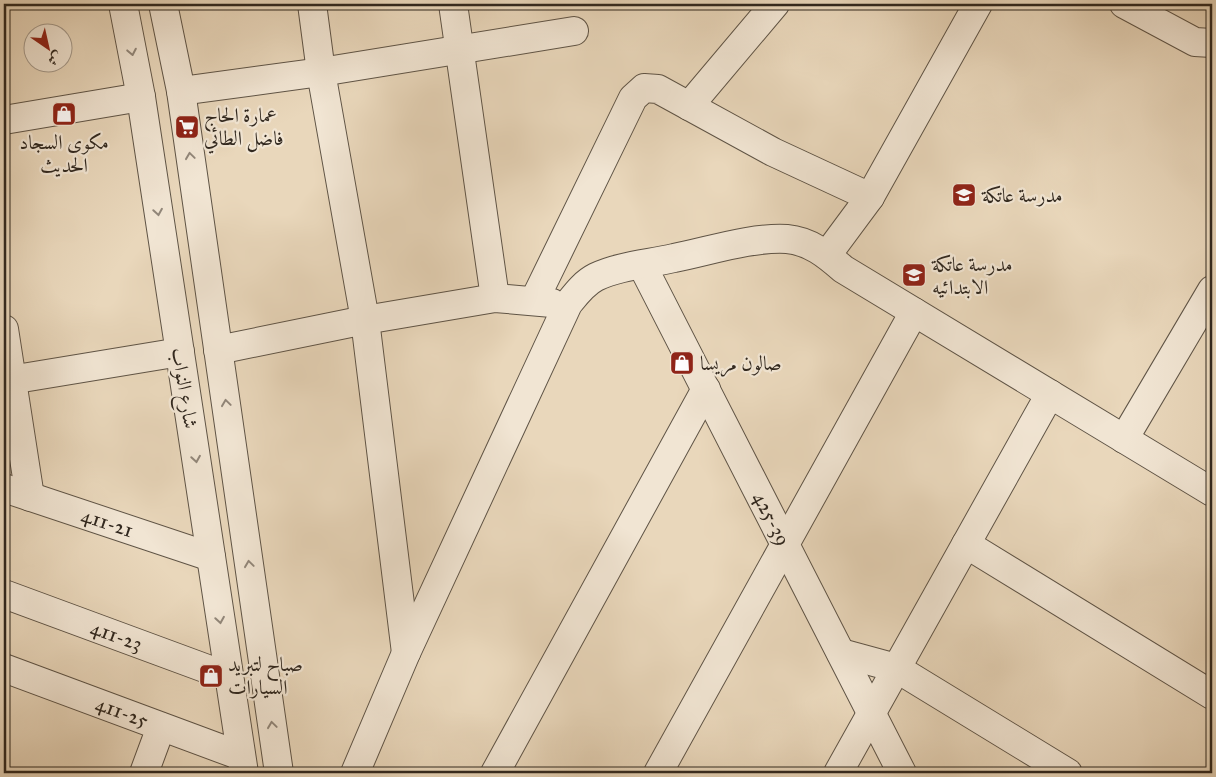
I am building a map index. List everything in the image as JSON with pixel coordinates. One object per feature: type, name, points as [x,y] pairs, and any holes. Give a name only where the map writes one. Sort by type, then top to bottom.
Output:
[{"type":"street","name":"شارع النواب","points":[[123,4],[141,97],[242,765]]},
{"type":"street","name":"شارع النواب","points":[[163,4],[180,91],[279,773]]},
{"type":"street","points":[[312,4],[321,72],[365,320],[406,654]]},
{"type":"street","points":[[453,4],[461,48],[495,298]]},
{"type":"street","points":[[689,106],[774,4]]},
{"type":"street","points":[[828,255],[870,197],[978,4]]},
{"type":"street","points":[[1124,4],[1194,42],[1212,43]]},
{"type":"street","points":[[180,91],[321,72],[574,31]]},
{"type":"street","points":[[534,301],[633,98],[644,88],[658,90],[773,152],[870,197]]},
{"type":"street","points":[[4,120],[141,97]]},
{"type":"street","points":[[355,773],[406,654],[568,304],[594,278],[617,270],[753,242],[787,239],[806,243],[828,255],[843,270],[1212,492]]},
{"type":"street","name":"425-39","points":[[642,265],[902,773]]},
{"type":"street","points":[[1124,439],[1212,290]]},
{"type":"street","points":[[218,350],[365,320],[495,298],[568,304]]},
{"type":"street","points":[[658,773],[914,312]]},
{"type":"street","points":[[4,329],[8,381],[30,498]]},
{"type":"street","points":[[8,381],[180,352]]},
{"type":"street","points":[[495,773],[706,390]]},
{"type":"street","points":[[838,773],[1050,394]]},
{"type":"street","name":"411-21","points":[[4,488],[211,557]]},
{"type":"street","points":[[966,544],[1212,695]]},
{"type":"street","name":"411-23","points":[[4,594],[229,677]]},
{"type":"street","points":[[841,653],[896,668],[1068,773]]},
{"type":"street","name":"411-25","points":[[4,668],[161,727],[242,765]]},
{"type":"street","points":[[144,773],[161,727]]},
{"type":"place","name":"مكوى السجاد الحديث","points":[[64,114]]},
{"type":"place","name":"عمارة الحاج فاضل الطائي","points":[[187,127]]},
{"type":"place","name":"مدرسة عاتكة","points":[[964,195]]},
{"type":"place","name":"مدرسة عاتكة الابتدائيه","points":[[914,275]]},
{"type":"place","name":"صالون مريسا","points":[[682,363]]},
{"type":"place","name":"صباح لتبريد السيارات","points":[[211,676]]}]
